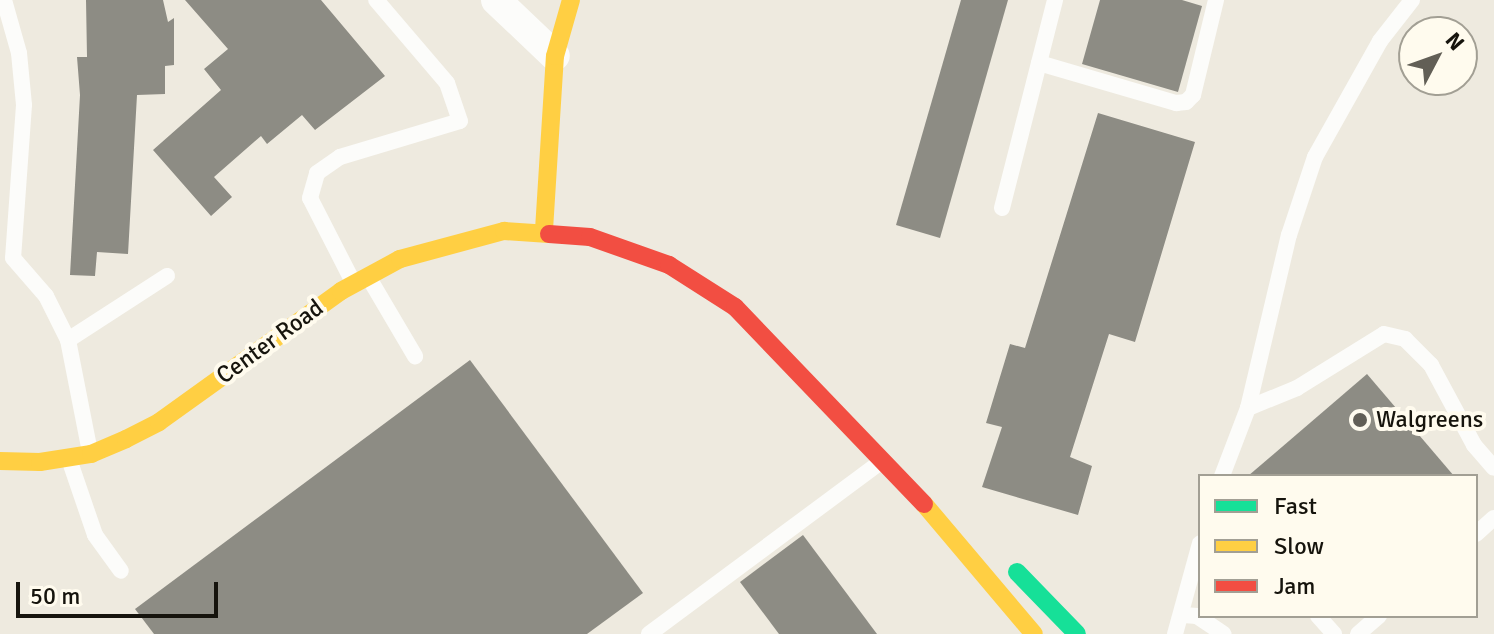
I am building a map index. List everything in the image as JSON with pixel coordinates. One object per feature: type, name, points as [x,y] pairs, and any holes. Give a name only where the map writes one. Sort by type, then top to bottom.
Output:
[{"type":"street","points":[[496,0],[555,56]]},
{"type":"street","points":[[544,230],[555,56],[571,0]]},
{"type":"street","name":"Center Road","points":[[0,461],[91,454],[159,422],[361,279],[437,245],[504,231],[544,230],[590,237],[697,280],[769,339],[912,488],[969,563],[1034,634]]},
{"type":"street","name":"Center Road","points":[[912,488],[975,533]]},
{"type":"street","points":[[998,553],[1077,634]]},
{"type":"lane","points":[[4,0],[19,53],[24,105],[13,258],[46,296],[68,340],[91,454]]},
{"type":"lane","points":[[376,0],[447,83],[460,121],[340,157],[317,173],[310,198],[415,356]]},
{"type":"lane","points":[[1002,208],[1055,0]]},
{"type":"lane","points":[[1039,63],[1176,103],[1186,102],[1193,95],[1216,0]]},
{"type":"lane","points":[[1223,474],[1248,408],[1289,235],[1315,157],[1380,41],[1412,0]]},
{"type":"lane","points":[[68,340],[167,276]]},
{"type":"lane","points":[[1248,408],[1297,388],[1384,334],[1395,336],[1405,339],[1431,365],[1474,445],[1494,468]]},
{"type":"lane","points":[[68,457],[95,535],[121,571]]},
{"type":"lane","points":[[649,634],[884,459]]},
{"type":"lane","points":[[1478,532],[1494,518]]},
{"type":"lane","points":[[1175,634],[1183,615],[1198,551]]},
{"type":"lane","points":[[1183,615],[1198,617]]},
{"type":"lane","points":[[1200,618],[1224,634]]},
{"type":"lane","points":[[1320,618],[1334,634]]},
{"type":"lane","points":[[1358,634],[1377,618]]},
{"type":"building","points":[[86,0],[163,0],[168,22],[174,18],[174,65],[165,66],[165,94],[137,95],[128,254],[97,252],[95,276],[70,275],[80,95],[77,57],[87,57]]},
{"type":"building","points":[[185,0],[321,0],[385,76],[315,130],[302,115],[267,144],[261,136],[214,177],[232,197],[211,216],[153,150],[221,90],[204,69],[228,49]]},
{"type":"building","points":[[961,0],[1008,0],[940,238],[896,225]]},
{"type":"building","points":[[1100,0],[1182,0],[1202,6],[1178,92],[1082,64]]},
{"type":"building","points":[[1098,113],[1195,142],[1135,342],[1109,334],[1070,457],[1092,466],[1078,515],[982,487],[1002,427],[986,423],[1010,344],[1025,348]]},
{"type":"building","points":[[470,360],[643,593],[587,634],[154,634],[135,609]]},
{"type":"building","name":"Walgreens","points":[[1367,374],[1452,474],[1250,474]]},
{"type":"building","points":[[803,535],[877,634],[779,634],[740,582]]},
{"type":"traffic: fast","points":[[1017,572],[1077,634]]},
{"type":"traffic: slow","points":[[544,230],[555,56],[571,0]]},
{"type":"traffic: slow","points":[[0,461],[40,462],[91,454],[126,439],[159,422],[341,291],[400,259],[504,231],[549,234]]},
{"type":"traffic: slow","points":[[924,504],[1034,634]]},
{"type":"traffic: jam","points":[[549,234],[590,237],[669,265],[735,307],[924,504]]},
{"type":"place","name":"Walgreens","points":[[1360,420]]}]
